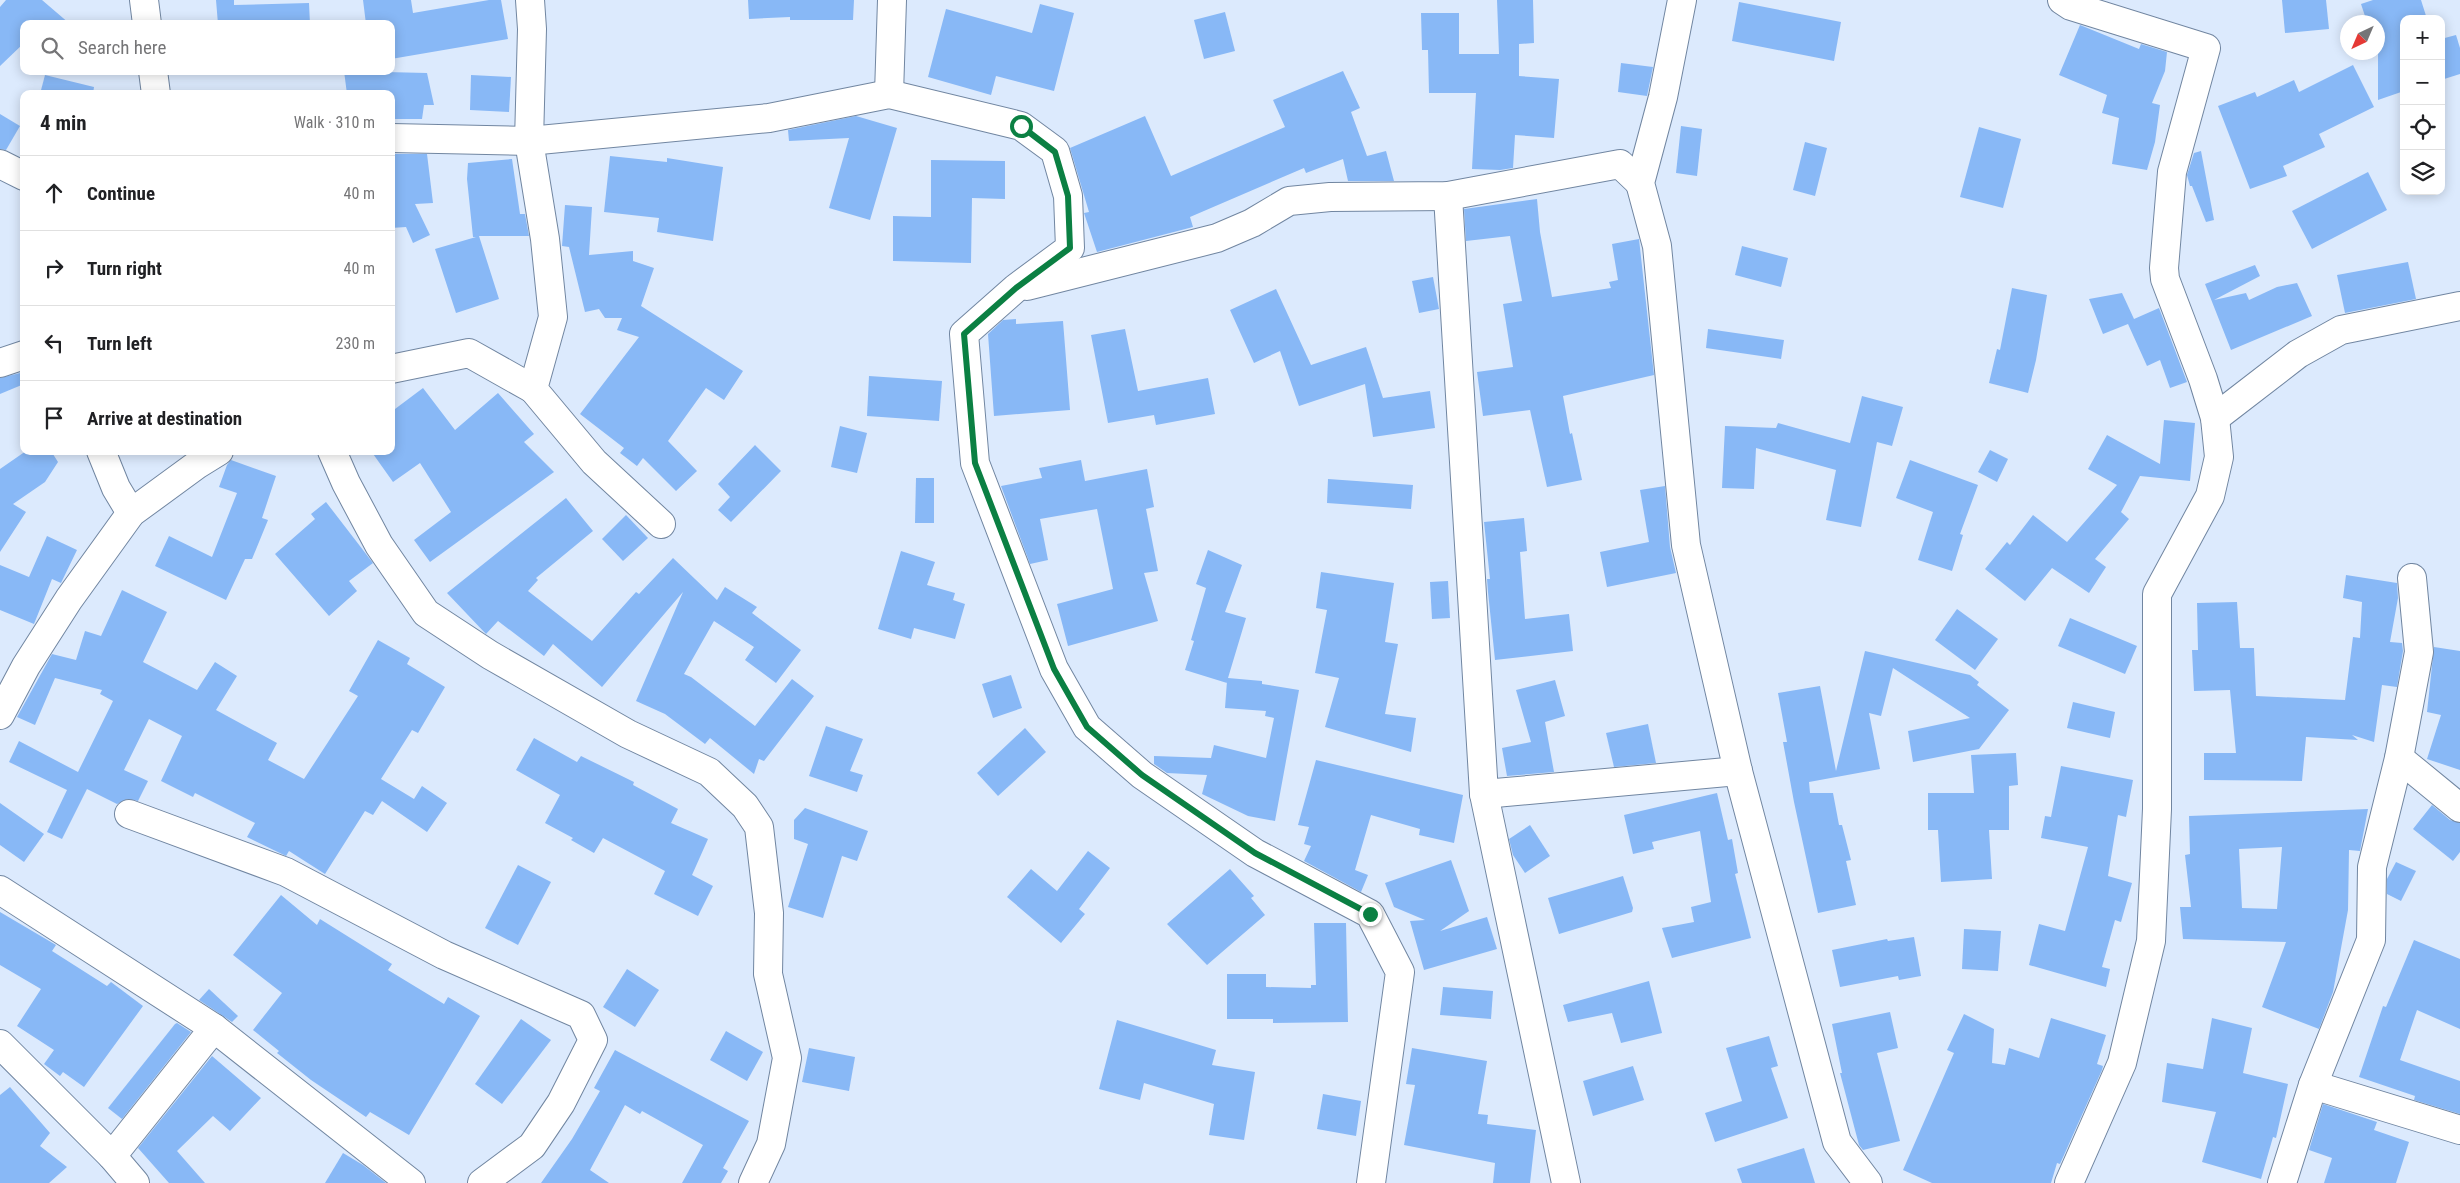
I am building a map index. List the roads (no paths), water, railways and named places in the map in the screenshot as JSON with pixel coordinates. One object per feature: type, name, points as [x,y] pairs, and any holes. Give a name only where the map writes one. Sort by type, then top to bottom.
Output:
[{"type":"street","points":[[144,0],[146,20]]},
{"type":"street","points":[[530,0],[532,29],[529,141],[545,240],[552,317],[534,389]]},
{"type":"street","points":[[889,94],[892,0]]},
{"type":"street","points":[[1682,0],[1663,97],[1640,183],[1656,246],[1686,545],[1738,771],[1838,1142],[1868,1183]]},
{"type":"street","points":[[2062,0],[2071,6],[2206,48],[2172,172],[2164,279],[2203,379],[2215,418],[2219,457],[2210,496],[2157,594],[2157,809],[2151,941],[2122,1063],[2069,1183]]},
{"type":"street","points":[[154,75],[155,90]]},
{"type":"street","points":[[395,138],[529,141],[769,118],[889,94],[1021,126],[1055,152],[1068,196],[1070,248],[1016,288],[964,334],[975,463],[1054,669],[1087,727],[1142,775],[1255,853],[1370,914],[1400,972],[1371,1183]]},
{"type":"street","points":[[0,164],[20,174]]},
{"type":"street","points":[[1016,288],[1217,238],[1252,223],[1289,201],[1330,197],[1448,196],[1620,164],[1640,183]]},
{"type":"street","points":[[1448,196],[1484,794],[1566,1183]]},
{"type":"street","points":[[2215,418],[2298,354],[2341,330],[2460,306]]},
{"type":"street","points":[[395,369],[469,353],[534,389],[594,462],[661,524]]},
{"type":"street","points":[[0,363],[20,356]]},
{"type":"street","points":[[103,455],[116,488],[131,513]]},
{"type":"street","points":[[0,715],[26,666],[69,599],[131,513],[213,455]]},
{"type":"street","points":[[334,455],[378,545],[426,613],[490,655],[628,734],[709,772],[745,806],[760,827],[769,913],[768,974],[786,1058],[770,1144],[753,1183]]},
{"type":"street","points":[[2282,1183],[2313,1085],[2372,940],[2372,867],[2399,758],[2419,652],[2412,578]]},
{"type":"street","points":[[2399,758],[2460,808]]},
{"type":"street","points":[[1484,794],[1738,771]]},
{"type":"street","points":[[129,814],[286,872],[444,956],[581,1015],[593,1040],[561,1103],[532,1146],[482,1183]]},
{"type":"street","points":[[0,890],[214,1028],[411,1183]]},
{"type":"street","points":[[112,1156],[214,1028]]},
{"type":"street","points":[[0,1044],[112,1156],[135,1183]]},
{"type":"street","points":[[2313,1085],[2460,1130]]}]
